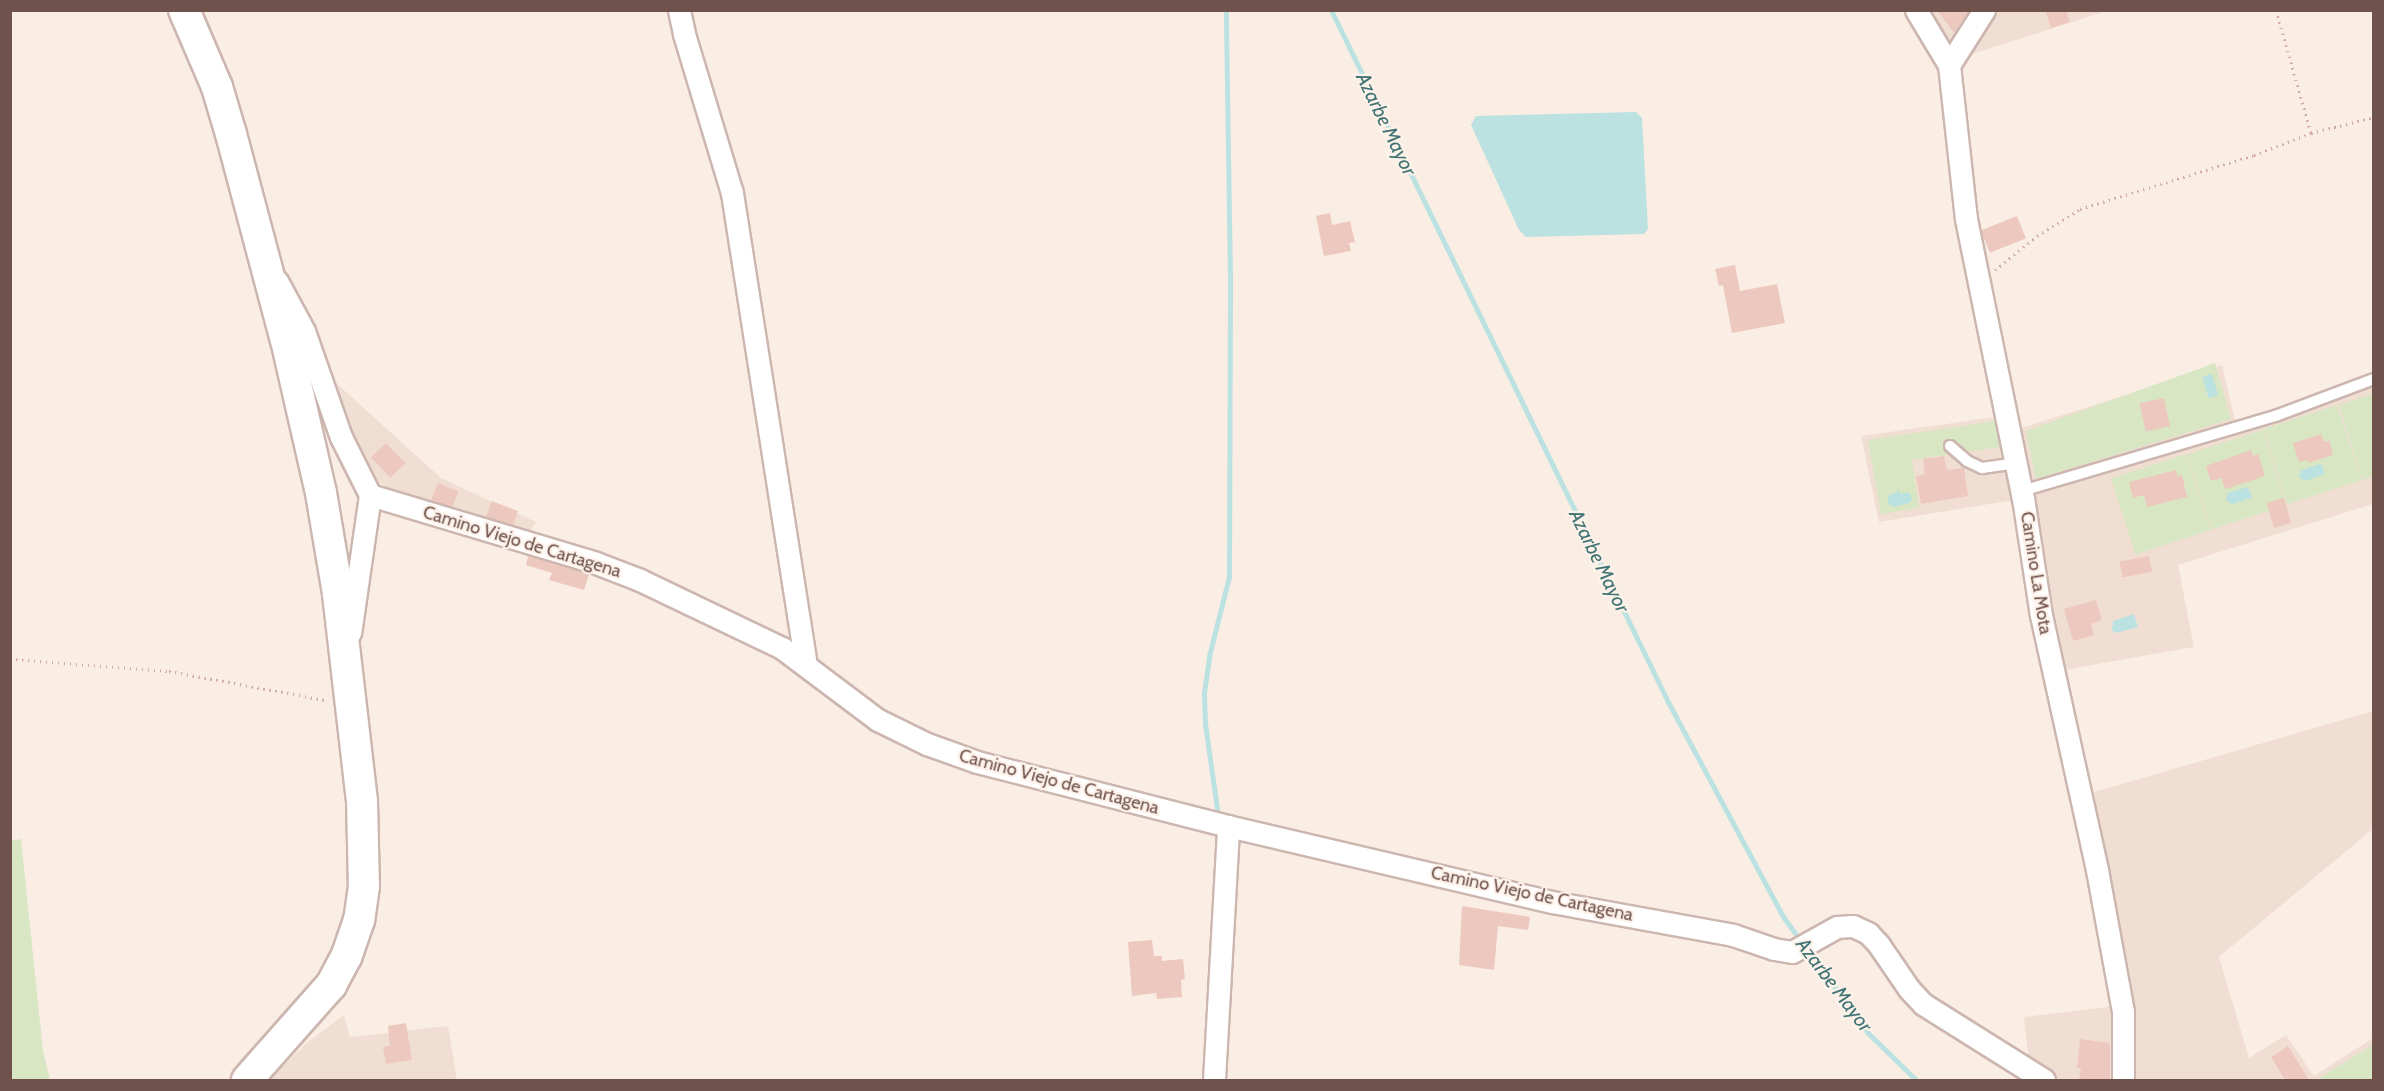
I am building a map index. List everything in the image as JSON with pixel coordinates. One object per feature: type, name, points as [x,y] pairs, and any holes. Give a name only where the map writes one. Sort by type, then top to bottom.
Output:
[{"type":"main road","points":[[183,10],[217,87],[264,260],[321,493],[347,659],[365,847],[364,886],[358,920],[346,957],[331,985],[247,1080]]},
{"type":"street","points":[[680,10],[684,34],[732,193],[806,664]]},
{"type":"street","points":[[1916,10],[1949,65],[1984,10]]},
{"type":"street","name":"Camino La Mota","points":[[1949,65],[1966,219],[2022,491],[2041,615],[2097,870],[2123,1011],[2123,1080]]},
{"type":"street","points":[[264,260],[296,311],[341,437],[370,495],[347,659]]},
{"type":"street","name":"Camino Viejo de Cartagena","points":[[370,495],[596,563],[761,637],[806,664],[878,720],[927,744],[1030,777],[1552,902],[1733,935],[1792,952],[1837,927],[1853,926],[1868,933],[1879,945],[1909,989],[1923,1004],[2044,1080]]},
{"type":"street","points":[[1214,1080],[1228,826]]},
{"type":"lane","points":[[2022,491],[2278,415],[2373,380]]},
{"type":"lane","points":[[1950,446],[1967,460],[1982,468],[2016,463]]},
{"type":"path","points":[[2276,10],[2311,133]]},
{"type":"path","points":[[1979,283],[2037,236],[2080,209],[2254,155],[2311,133],[2373,117]]},
{"type":"path","points":[[10,659],[169,672],[352,705]]},
{"type":"shaded area","points":[[1925,11],[2107,11],[1966,56],[1929,51]]},
{"type":"shaded area","points":[[2222,365],[2235,420],[2373,385],[2373,504],[2178,565],[2194,647],[2064,670],[2033,497],[1879,522],[1861,436],[1995,417],[2021,428]]},
{"type":"shaded area","points":[[334,381],[441,478],[536,522],[527,535],[398,493],[369,477],[353,441]]},
{"type":"shaded area","points":[[2373,711],[2373,829],[2219,957],[2249,1058],[2286,1035],[2314,1076],[2373,1038],[2373,1080],[2031,1080],[2024,1017],[2124,1005],[2094,792]]},
{"type":"shaded area","points":[[344,1015],[350,1037],[448,1026],[457,1080],[268,1080],[308,1042]]},
{"type":"green space","points":[[2215,363],[2231,419],[2036,479],[2026,431]]},
{"type":"green space","points":[[2373,394],[2373,476],[2362,480],[2339,405]]},
{"type":"green space","points":[[2337,405],[2361,480],[2287,504],[2263,429]]},
{"type":"green space","points":[[1996,421],[2001,447],[1912,460],[1919,508],[1881,514],[1868,440]]},
{"type":"green space","points":[[2262,430],[2286,505],[2211,530],[2187,454]]},
{"type":"green space","points":[[2186,454],[2211,530],[2136,554],[2111,478]]},
{"type":"green space","points":[[21,839],[43,1051],[50,1080],[11,1080],[10,841]]},
{"type":"green space","points":[[2373,1045],[2373,1080],[2316,1080]]},
{"type":"water","points":[[1636,112],[1642,118],[1648,229],[1644,234],[1526,237],[1519,230],[1471,125],[1476,116]]},
{"type":"water","points":[[2212,374],[2218,395],[2208,398],[2202,377]]},
{"type":"water","points":[[2321,464],[2325,474],[2305,481],[2299,477],[2301,470]]},
{"type":"water","points":[[2248,487],[2252,498],[2232,504],[2226,500],[2228,493]]},
{"type":"water","points":[[1898,488],[1900,493],[1910,493],[1912,500],[1893,507],[1888,503],[1888,499],[1890,494],[1897,493]]},
{"type":"water","points":[[2134,614],[2138,627],[2116,633],[2112,630],[2113,621]]},
{"type":"building","points":[[1937,10],[1969,10],[1954,33]]},
{"type":"building","points":[[2045,10],[2066,10],[2070,22],[2051,28]]},
{"type":"building","points":[[1330,213],[1332,225],[1350,221],[1355,242],[1349,243],[1351,251],[1324,256],[1316,216]]},
{"type":"building","points":[[2017,216],[2026,238],[1990,253],[1981,231]]},
{"type":"building","points":[[1735,265],[1740,291],[1777,284],[1785,323],[1732,333],[1723,285],[1719,286],[1715,269]]},
{"type":"building","points":[[2164,398],[2170,426],[2146,432],[2140,403]]},
{"type":"building","points":[[2321,434],[2324,442],[2329,440],[2333,455],[2308,463],[2307,460],[2299,462],[2293,443]]},
{"type":"building","points":[[386,443],[405,463],[390,478],[371,458]]},
{"type":"building","points":[[2251,450],[2253,456],[2258,454],[2265,476],[2225,489],[2221,478],[2211,481],[2206,466]]},
{"type":"building","points":[[1944,456],[1947,470],[1964,468],[1968,496],[1921,504],[1916,476],[1925,474],[1923,459]]},
{"type":"building","points":[[2176,470],[2177,476],[2182,475],[2187,497],[2147,507],[2144,495],[2133,498],[2129,482]]},
{"type":"building","points":[[438,483],[458,491],[452,508],[431,500]]},
{"type":"building","points":[[2284,498],[2291,523],[2274,528],[2267,503]]},
{"type":"building","points":[[492,501],[518,511],[512,527],[486,517]]},
{"type":"building","points":[[528,556],[589,574],[584,590],[549,580],[552,573],[526,565]]},
{"type":"building","points":[[2149,556],[2152,572],[2123,577],[2120,562]]},
{"type":"building","points":[[2096,600],[2102,620],[2091,624],[2094,635],[2073,641],[2064,609]]},
{"type":"building","points":[[1462,906],[1530,917],[1528,930],[1498,926],[1494,970],[1459,965]]},
{"type":"building","points":[[1152,940],[1154,956],[1162,956],[1162,961],[1183,959],[1185,979],[1181,980],[1182,997],[1157,999],[1156,993],[1132,996],[1128,942]]},
{"type":"building","points":[[406,1023],[412,1060],[386,1064],[383,1047],[390,1046],[388,1026]]},
{"type":"building","points":[[2080,1039],[2110,1043],[2110,1080],[2079,1080],[2081,1068],[2077,1068]]},
{"type":"building","points":[[2288,1046],[2309,1080],[2285,1080],[2271,1057]]},
{"type":"waterway","points":[[1218,816],[1205,724],[1204,693],[1209,656],[1229,577],[1230,278],[1226,10]]},
{"type":"waterway","name":"Azarbe Mayor","points":[[1331,10],[1668,702],[1784,918],[1801,941]]},
{"type":"waterway","name":"Azarbe Mayor","points":[[1806,948],[1867,1032],[1916,1080]]}]
